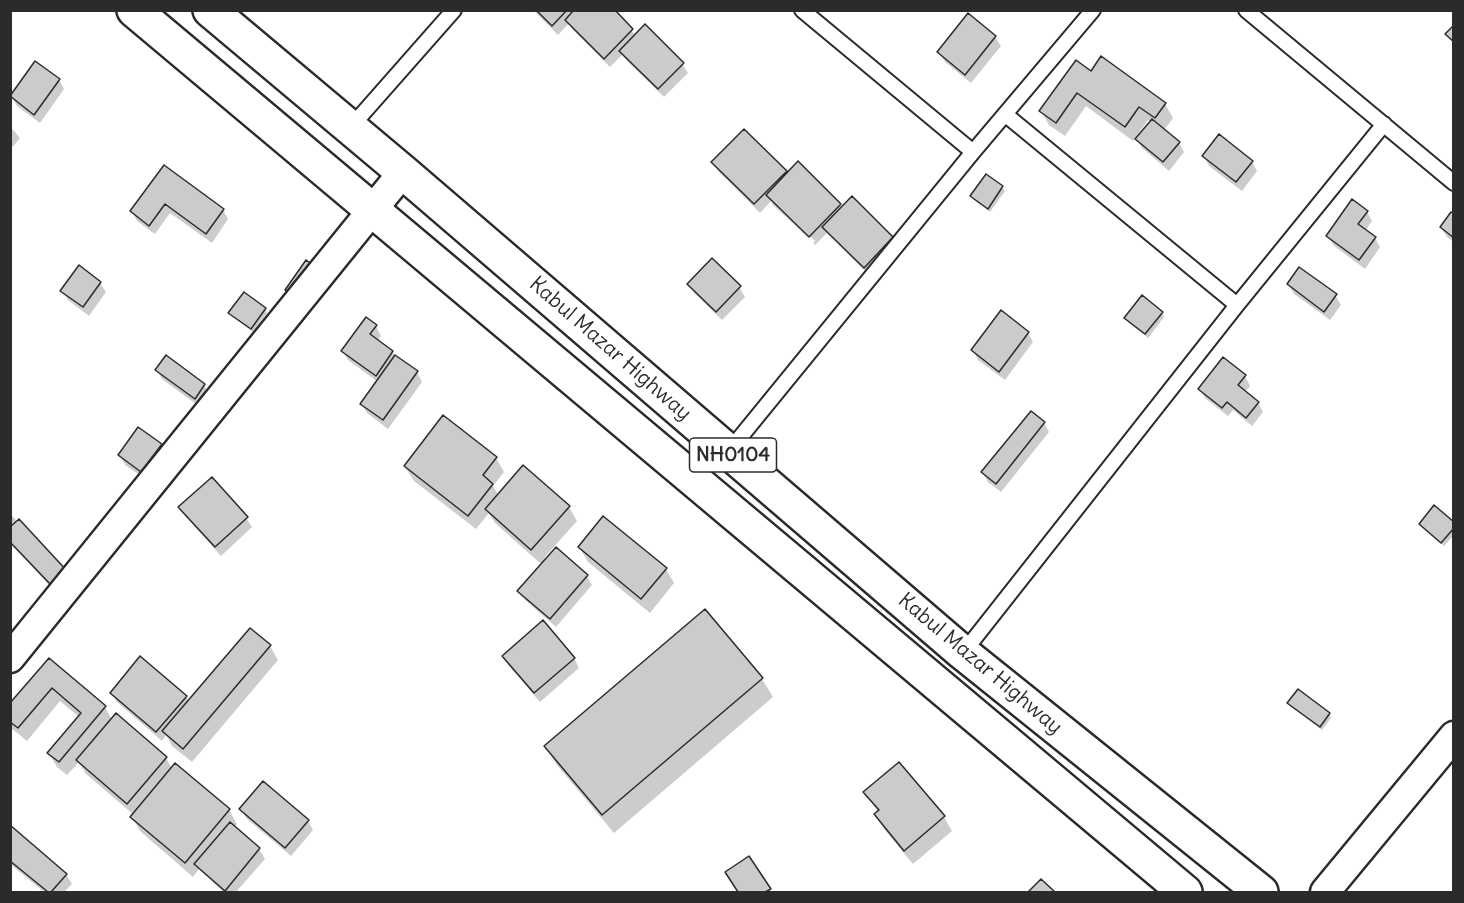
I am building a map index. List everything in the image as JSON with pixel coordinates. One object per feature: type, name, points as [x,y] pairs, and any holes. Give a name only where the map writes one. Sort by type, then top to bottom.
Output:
[{"type":"highway","name":"Kabul Mazar Highway","points":[[134,10],[1185,892]]},
{"type":"highway","name":"Kabul Mazar Highway","points":[[210,10],[404,172],[963,653],[1261,892]]},
{"type":"street","points":[[10,658],[404,172]]},
{"type":"street","points":[[1324,892],[1454,736]]},
{"type":"lane","points":[[350,128],[453,10]]},
{"type":"lane","points":[[802,10],[973,152]]},
{"type":"lane","points":[[729,452],[973,152],[1093,10]]},
{"type":"lane","points":[[1246,10],[1454,183]]},
{"type":"lane","points":[[1006,115],[1237,305]]},
{"type":"lane","points":[[963,653],[1237,305],[1384,124]]},
{"type":"building","points":[[536,10],[567,10],[552,26]]},
{"type":"building","points":[[574,10],[615,10],[633,29],[604,59],[565,20]]},
{"type":"building","points":[[968,13],[996,36],[965,75],[937,52]]},
{"type":"building","points":[[645,24],[684,63],[658,89],[619,51]]},
{"type":"building","points":[[1454,25],[1454,42],[1445,34]]},
{"type":"building","points":[[1101,56],[1166,103],[1155,118],[1139,107],[1125,127],[1077,93],[1056,123],[1039,111],[1076,60],[1091,71]]},
{"type":"building","points":[[35,61],[60,79],[34,115],[10,96]]},
{"type":"building","points":[[1152,119],[1180,142],[1163,162],[1135,139]]},
{"type":"building","points":[[744,129],[787,171],[754,204],[711,162]]},
{"type":"building","points":[[1219,134],[1253,161],[1236,182],[1202,156]]},
{"type":"building","points":[[798,161],[841,204],[809,237],[766,195]]},
{"type":"building","points":[[164,165],[224,209],[206,234],[165,204],[149,226],[130,211]]},
{"type":"building","points":[[986,174],[1003,186],[988,209],[970,196]]},
{"type":"building","points":[[852,196],[893,237],[864,268],[822,227]]},
{"type":"building","points":[[1352,199],[1368,211],[1358,224],[1376,237],[1359,260],[1326,236]]},
{"type":"building","points":[[1451,212],[1454,214],[1454,238],[1440,227]]},
{"type":"building","points":[[712,258],[741,286],[716,312],[687,284]]},
{"type":"building","points":[[306,260],[320,270],[299,300],[285,290]]},
{"type":"building","points":[[79,265],[101,282],[83,307],[60,291]]},
{"type":"building","points":[[1299,267],[1337,294],[1324,312],[1287,284]]},
{"type":"building","points":[[244,292],[266,308],[251,329],[228,313]]},
{"type":"building","points":[[1142,295],[1163,312],[1145,334],[1124,318]]},
{"type":"building","points":[[1001,310],[1029,332],[999,372],[971,350]]},
{"type":"building","points":[[366,317],[377,325],[370,334],[393,351],[376,376],[341,351]]},
{"type":"building","points":[[166,355],[205,384],[195,399],[155,370]]},
{"type":"building","points":[[395,355],[418,371],[383,420],[360,404]]},
{"type":"building","points":[[1223,357],[1246,375],[1238,385],[1259,402],[1246,418],[1227,402],[1222,408],[1198,389]]},
{"type":"building","points":[[1031,411],[1045,422],[996,484],[981,472]]},
{"type":"building","points":[[443,415],[497,457],[483,475],[493,484],[468,516],[404,466]]},
{"type":"building","points":[[138,427],[162,444],[141,472],[118,455]]},
{"type":"building","points":[[523,465],[570,506],[531,550],[485,509]]},
{"type":"building","points":[[212,477],[248,517],[215,547],[178,507]]},
{"type":"building","points":[[1434,505],[1454,522],[1454,528],[1441,543],[1419,524]]},
{"type":"building","points":[[603,516],[667,568],[641,599],[578,547]]},
{"type":"building","points":[[19,519],[68,572],[52,586],[10,542],[10,527]]},
{"type":"building","points":[[556,547],[588,575],[550,619],[517,591]]},
{"type":"building","points":[[705,609],[763,678],[602,815],[544,746]]},
{"type":"building","points":[[543,620],[575,658],[534,693],[502,656]]},
{"type":"building","points":[[250,628],[271,645],[183,749],[162,731]]},
{"type":"building","points":[[140,656],[187,696],[156,732],[110,693]]},
{"type":"building","points":[[49,658],[106,706],[59,762],[47,753],[81,713],[52,688],[18,728],[10,722],[10,703]]},
{"type":"building","points":[[1298,689],[1330,713],[1320,727],[1287,703]]},
{"type":"building","points":[[116,713],[167,757],[127,804],[76,760]]},
{"type":"building","points":[[899,762],[945,816],[904,851],[874,814],[879,810],[863,792]]},
{"type":"building","points":[[175,763],[230,809],[185,863],[130,817]]},
{"type":"building","points":[[263,781],[309,820],[285,848],[239,809]]},
{"type":"building","points":[[230,822],[260,848],[225,891],[194,864]]},
{"type":"building","points":[[10,825],[67,874],[51,892],[48,892],[10,861]]},
{"type":"building","points":[[749,856],[771,889],[765,892],[738,892],[725,872]]},
{"type":"building","points":[[1041,879],[1055,892],[1028,892]]}]
